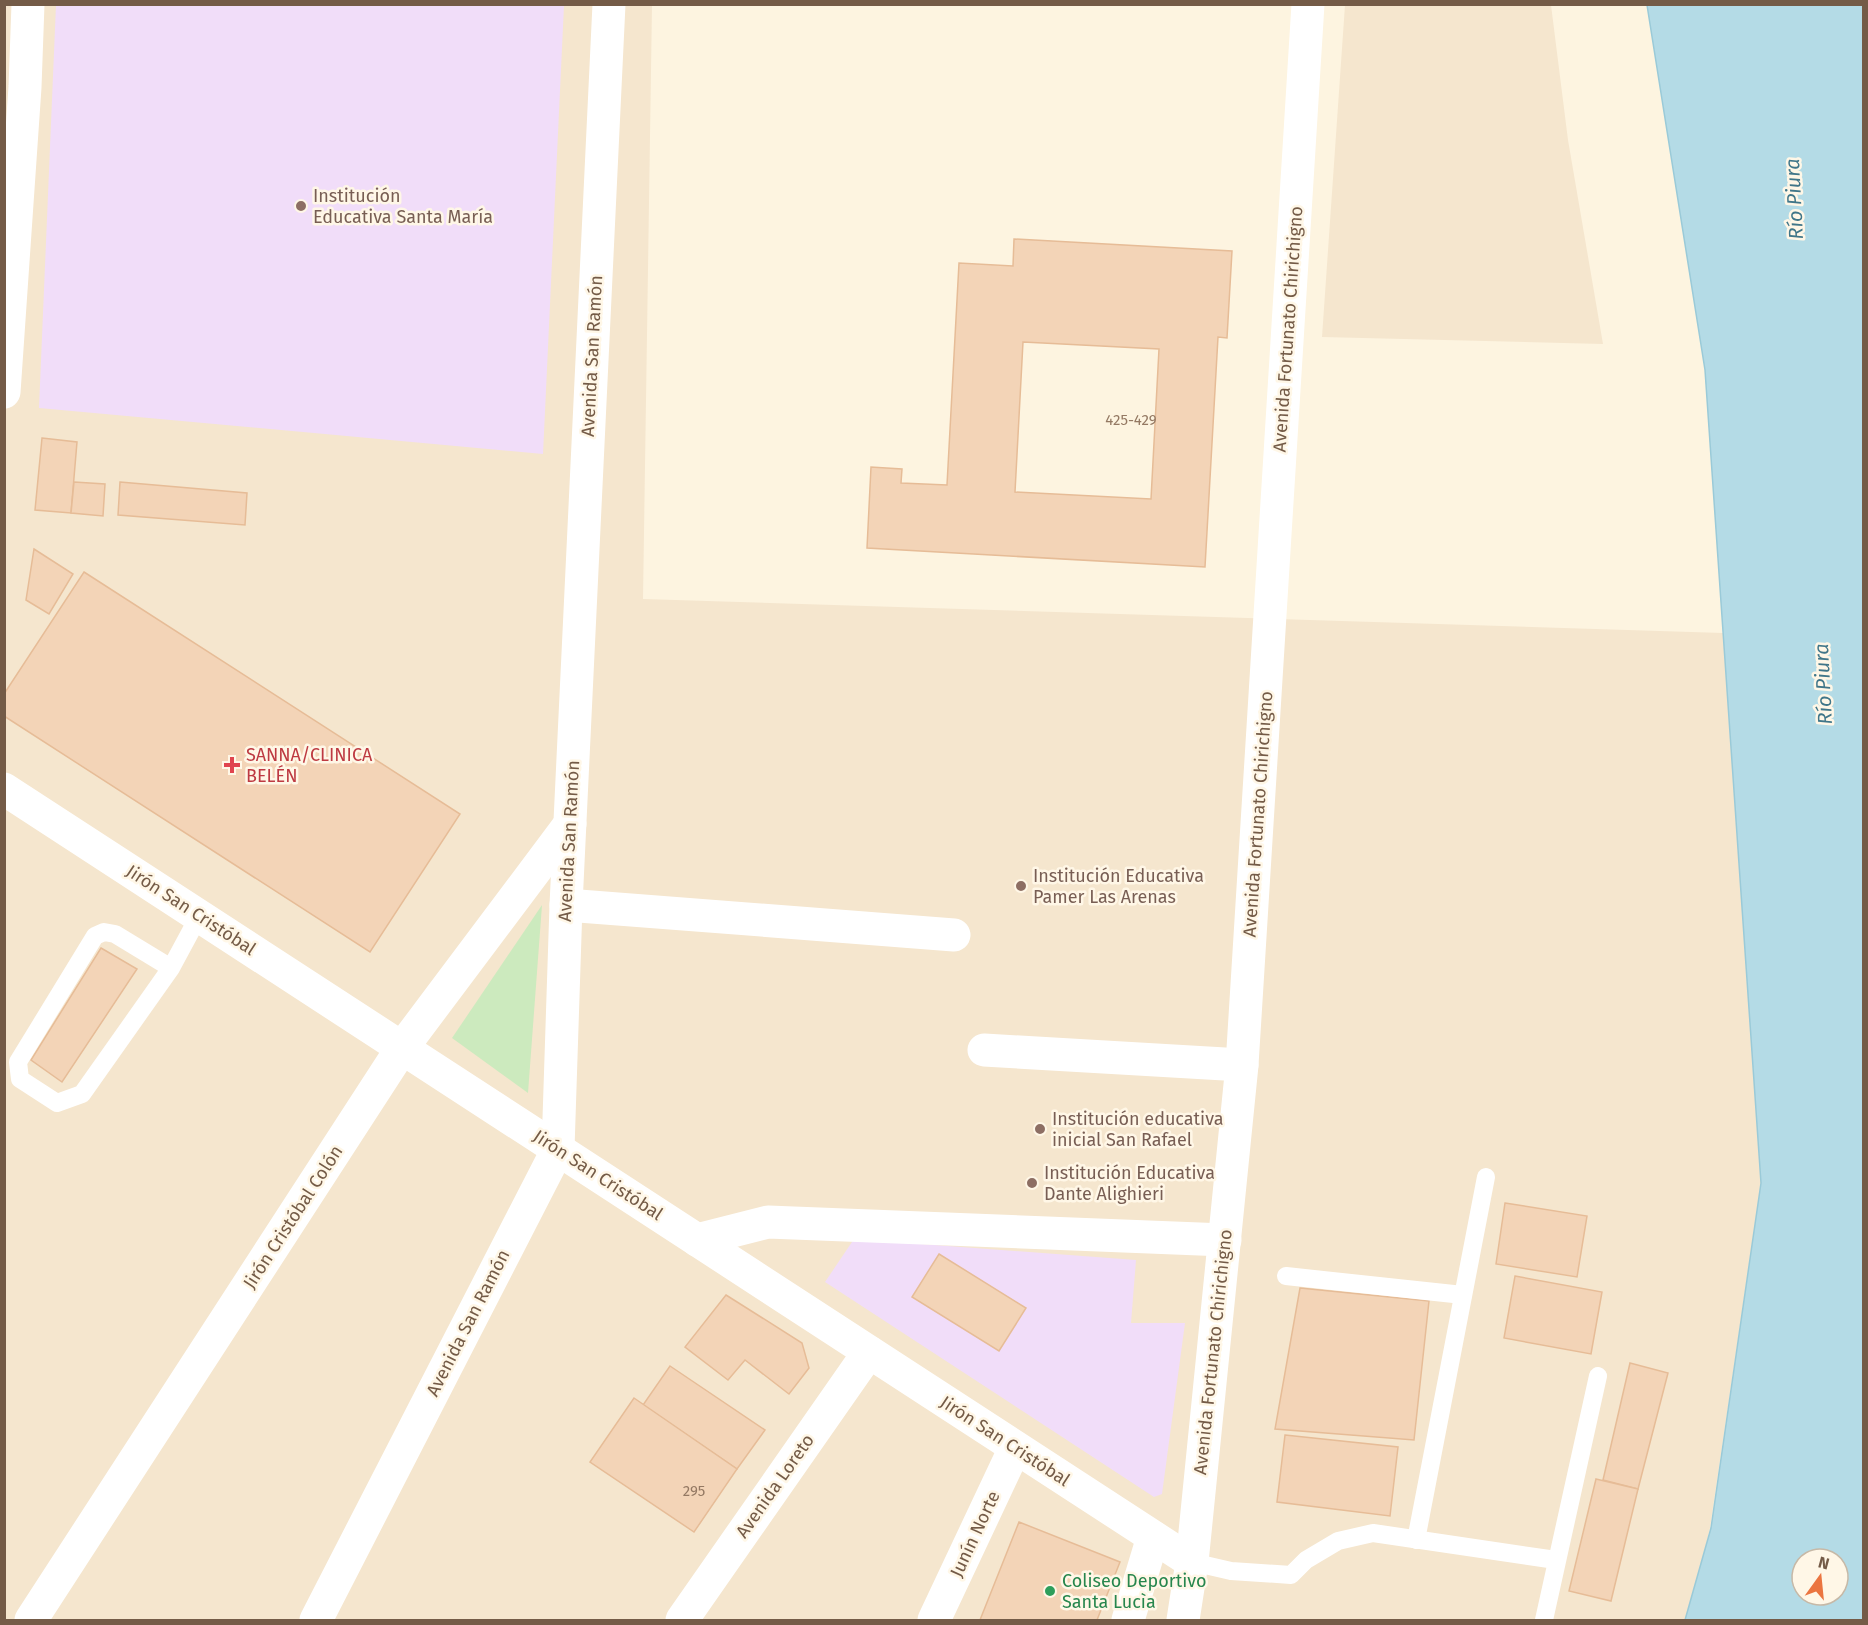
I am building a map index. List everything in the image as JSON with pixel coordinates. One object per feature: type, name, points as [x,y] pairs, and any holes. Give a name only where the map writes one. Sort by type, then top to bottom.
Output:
[{"type":"street","points":[[4,392],[15,86],[28,4]]},
{"type":"street","name":"Avenida San Ramón","points":[[316,1620],[558,1149],[566,905],[609,4]]},
{"type":"street","name":"Avenida Fortunato Chirichigno","points":[[1183,1620],[1192,1562],[1242,1065],[1308,4]]},
{"type":"street","name":"Jirón San Cristóbal","points":[[4,789],[1192,1562]]},
{"type":"street","name":"Jirón Cristóbal Colón","points":[[31,1620],[402,1048],[570,824]]},
{"type":"street","points":[[566,905],[954,935]]},
{"type":"street","points":[[984,1050],[1242,1065]]},
{"type":"street","points":[[697,1240],[768,1222],[1225,1240]]},
{"type":"street","name":"Avenida Loreto","points":[[682,1620],[869,1352]]},
{"type":"street","name":"Junín Norte","points":[[934,1620],[1015,1448]]},
{"type":"street","points":[[1128,1620],[1153,1537]]},
{"type":"lane","points":[[171,968],[115,934],[104,932],[95,936],[18,1062],[20,1079],[57,1103],[82,1094],[171,968],[199,916]]},
{"type":"lane","points":[[1416,1540],[1486,1177]]},
{"type":"lane","points":[[1286,1276],[1463,1295]]},
{"type":"lane","points":[[1544,1620],[1598,1376]]},
{"type":"lane","points":[[1192,1562],[1231,1571],[1291,1575],[1306,1560],[1338,1541],[1373,1533],[1556,1560]]},
{"type":"shaded area","points":[[5,5],[652,5],[643,599],[1723,633],[1761,1183],[1710,1528],[1688,1620],[5,1620]]},
{"type":"shaded area","name":"Institución Educativa Santa María","points":[[56,5],[564,5],[543,454],[39,408]]},
{"type":"shaded area","points":[[1345,5],[1551,5],[1568,140],[1603,344],[1322,337]]},
{"type":"shaded area","points":[[854,1239],[1136,1260],[1131,1323],[1185,1323],[1162,1494],[1154,1497],[825,1282]]},
{"type":"green space","points":[[542,905],[528,1093],[452,1038]]},
{"type":"water","name":"Río Piura","points":[[1647,5],[1863,5],[1863,1620],[1685,1620],[1711,1528],[1761,1183],[1705,370]]},
{"type":"building","points":[[1014,239],[1232,251],[1227,338],[1218,337],[1205,567],[867,548],[871,467],[902,469],[901,483],[947,485],[959,263],[1013,266]],"holes":[[[1023,342],[1159,349],[1151,499],[1015,492]]]},
{"type":"building","points":[[42,438],[77,442],[71,513],[35,510]]},
{"type":"building","points":[[74,482],[105,484],[103,516],[71,513]]},
{"type":"building","points":[[120,482],[247,493],[245,525],[118,515]]},
{"type":"building","points":[[34,549],[73,574],[49,614],[26,600]]},
{"type":"building","name":"SANNA/CLINICA BELÉN","points":[[84,572],[460,814],[370,952],[4,716],[4,694]]},
{"type":"building","points":[[101,948],[137,969],[62,1082],[31,1060]]},
{"type":"building","points":[[1505,1203],[1587,1216],[1577,1277],[1496,1264]]},
{"type":"building","points":[[939,1254],[1026,1308],[999,1351],[912,1297]]},
{"type":"building","points":[[1515,1276],[1602,1292],[1591,1354],[1504,1338]]},
{"type":"building","points":[[1300,1288],[1429,1301],[1414,1440],[1275,1429]]},
{"type":"building","points":[[726,1295],[802,1343],[809,1368],[789,1394],[745,1360],[728,1380],[685,1347]]},
{"type":"building","points":[[1630,1363],[1668,1373],[1638,1489],[1603,1480]]},
{"type":"building","points":[[670,1366],[765,1430],[737,1469],[643,1405]]},
{"type":"building","points":[[634,1398],[737,1469],[694,1532],[590,1462]]},
{"type":"building","points":[[1285,1435],[1398,1447],[1390,1516],[1277,1502]]},
{"type":"building","points":[[1596,1479],[1638,1489],[1611,1601],[1569,1591]]},
{"type":"building","name":"Coliseo Deportivo Santa Lucìa","points":[[1019,1522],[1120,1562],[1097,1620],[980,1620]]},
{"type":"place","name":"Institución Educativa Santa María","points":[[301,206]]},
{"type":"place","name":"SANNA/CLINICA BELÉN","points":[[232,765]]},
{"type":"place","name":"Institución Educativa Pamer Las Arenas","points":[[1021,886]]},
{"type":"place","name":"Institución educativa inicial San Rafael","points":[[1040,1129]]},
{"type":"place","name":"Institución Educativa Dante Alighieri","points":[[1032,1183]]},
{"type":"place","name":"Coliseo Deportivo Santa Lucìa","points":[[1050,1591]]}]
